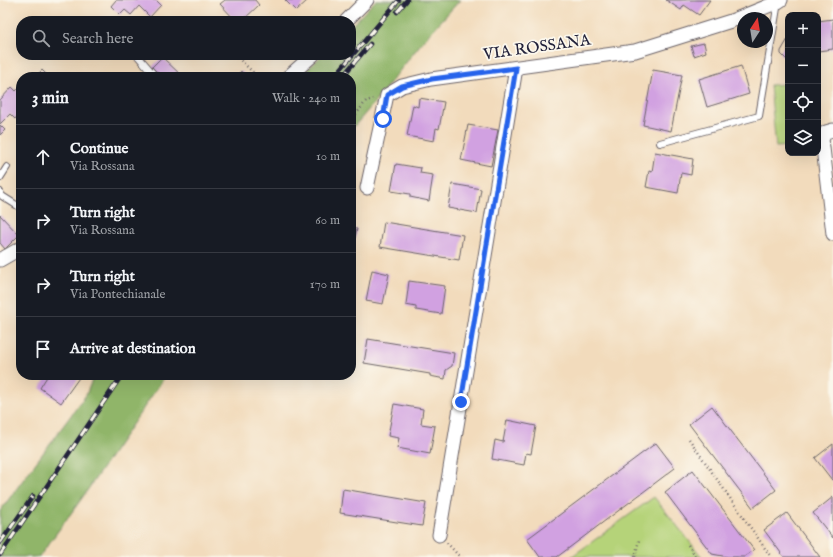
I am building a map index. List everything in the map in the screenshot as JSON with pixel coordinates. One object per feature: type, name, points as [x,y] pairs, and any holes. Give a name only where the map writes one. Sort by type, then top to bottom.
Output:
[{"type":"street","name":"VIA ROSSANA","points":[[387,95],[402,86],[432,79],[636,51],[731,21],[780,1]]},
{"type":"street","points":[[350,16],[361,2]]},
{"type":"street","points":[[294,72],[307,60]]},
{"type":"street","points":[[439,535],[516,68]]},
{"type":"street","points":[[367,188],[387,95]]},
{"type":"street","points":[[833,130],[826,132],[822,139],[833,234]]},
{"type":"street","points":[[0,260],[16,252]]},
{"type":"lane","points":[[660,143],[759,116],[780,1]]},
{"type":"lane","points":[[141,60],[152,72]]},
{"type":"lane","points":[[0,178],[7,167]]},
{"type":"lane","points":[[0,192],[2,196],[16,205]]},
{"type":"path","points":[[240,60],[253,72]]},
{"type":"path","points":[[356,114],[366,101],[387,95]]},
{"type":"path","points":[[689,439],[771,557]]},
{"type":"path","points":[[439,535],[460,557]]},
{"type":"path","points":[[635,557],[639,540]]},
{"type":"path","points":[[688,545],[696,557]]},
{"type":"green space","points":[[376,0],[460,0],[423,41],[356,124],[356,72],[305,72],[317,60],[356,60],[356,21]]},
{"type":"green space","points":[[785,84],[785,146],[776,147],[770,85]]},
{"type":"green space","points":[[92,380],[163,380],[80,501],[39,557],[0,557],[0,511],[86,395]]},
{"type":"green space","points":[[654,497],[702,557],[571,557]]},
{"type":"building","points":[[116,0],[156,0],[161,5],[151,16],[149,16],[139,6],[131,15],[125,10],[120,15],[111,6]]},
{"type":"building","points":[[225,0],[255,0],[259,5],[247,16],[231,16],[220,4]]},
{"type":"building","points":[[285,0],[308,0],[296,11]]},
{"type":"building","points":[[666,0],[710,0],[699,15],[684,5],[681,10]]},
{"type":"building","points":[[833,19],[833,49],[821,51],[821,21]]},
{"type":"building","points":[[704,43],[706,52],[694,56],[691,46]]},
{"type":"building","points":[[785,44],[785,58],[781,54]]},
{"type":"building","points":[[159,60],[165,60],[178,72],[157,72],[152,67]]},
{"type":"building","points":[[741,66],[749,94],[707,107],[699,79]]},
{"type":"building","points":[[653,70],[682,75],[671,131],[643,125]]},
{"type":"building","points":[[12,87],[16,91],[16,118],[15,119],[10,114],[0,124],[0,100]]},
{"type":"building","points":[[419,98],[444,102],[439,129],[436,128],[434,141],[407,136],[413,105],[418,107]]},
{"type":"building","points":[[0,125],[5,130],[0,135]]},
{"type":"building","points":[[468,125],[498,130],[491,166],[461,160]]},
{"type":"building","points":[[655,152],[693,159],[691,175],[681,173],[678,193],[646,187],[649,171],[652,172]]},
{"type":"building","points":[[396,164],[421,168],[420,173],[433,175],[429,201],[410,197],[410,194],[391,191]]},
{"type":"building","points":[[452,184],[481,189],[477,213],[448,208]]},
{"type":"building","points":[[0,215],[16,232],[16,238],[5,249],[0,243]]},
{"type":"building","points":[[384,222],[463,235],[459,260],[380,247]]},
{"type":"building","points":[[372,270],[389,274],[383,304],[366,301]]},
{"type":"building","points":[[409,281],[445,286],[441,314],[416,310],[416,307],[406,305]]},
{"type":"building","points":[[368,339],[454,353],[452,366],[446,370],[445,379],[430,376],[430,374],[364,363]]},
{"type":"building","points":[[45,380],[77,380],[61,403],[40,388]]},
{"type":"building","points":[[394,404],[423,409],[421,424],[435,426],[430,454],[397,448],[399,438],[388,436]]},
{"type":"building","points":[[712,406],[776,490],[753,508],[689,424]]},
{"type":"building","points":[[507,420],[536,426],[531,454],[526,453],[524,465],[492,459],[495,440],[503,442]]},
{"type":"building","points":[[656,443],[675,468],[557,557],[540,557],[527,539]]},
{"type":"building","points":[[833,444],[833,480],[832,480],[815,458]]},
{"type":"building","points":[[693,470],[754,550],[744,557],[728,557],[712,554],[665,492]]},
{"type":"building","points":[[343,489],[426,503],[422,526],[340,513]]},
{"type":"building","points":[[833,497],[833,538],[813,513]]},
{"type":"building","points":[[787,513],[820,557],[784,557],[764,530]]},
{"type":"railway","points":[[356,51],[399,0]]},
{"type":"railway","points":[[397,12],[407,0]]},
{"type":"railway","points":[[346,72],[370,44]]},
{"type":"railway","points":[[338,72],[348,60]]},
{"type":"railway","points":[[0,555],[119,380]]},
{"type":"railway","points":[[0,543],[33,496]]},
{"type":"route","points":[[383,119],[387,95],[402,86],[432,79],[516,68],[461,402]]}]
